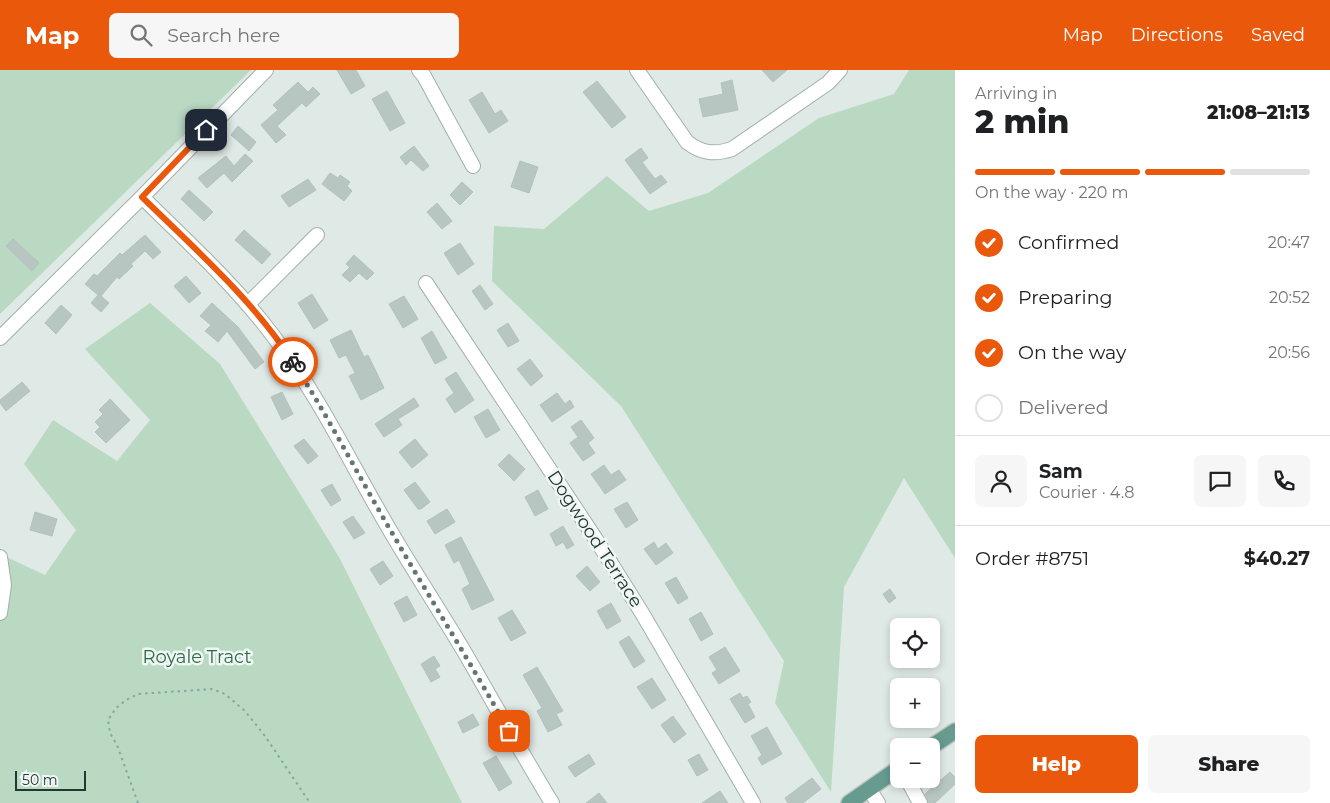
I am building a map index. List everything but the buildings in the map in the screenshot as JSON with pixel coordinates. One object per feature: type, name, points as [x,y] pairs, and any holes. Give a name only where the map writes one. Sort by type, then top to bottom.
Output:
[{"type":"main road","points":[[940,741],[955,731]]},
{"type":"main road","points":[[849,803],[890,774]]},
{"type":"street","points":[[0,338],[266,70]]},
{"type":"street","points":[[419,70],[473,166]]},
{"type":"street","points":[[637,70],[686,142],[704,152],[714,153],[732,149],[828,83],[840,70]]},
{"type":"street","points":[[142,197],[248,304],[290,358],[311,390],[389,528],[465,653],[552,803]]},
{"type":"street","points":[[248,304],[317,235]]},
{"type":"street","name":"Dogwood Terrace","points":[[426,283],[642,612],[753,803]]},
{"type":"street","points":[[0,557],[4,586],[0,613]]},
{"type":"street","points":[[912,788],[920,803]]},
{"type":"street","points":[[869,789],[878,803]]},
{"type":"path","points":[[138,803],[117,745],[110,733],[108,720],[116,708],[138,694],[212,689],[225,694],[245,712],[273,746],[310,803]]},
{"type":"green space","points":[[0,70],[251,70],[0,314]]},
{"type":"green space","points":[[909,70],[955,70],[955,558],[904,478],[844,587],[831,792],[775,703],[784,661],[621,406],[492,281],[494,226],[544,229],[607,176],[649,211],[708,193],[819,118],[894,94]]},
{"type":"green space","name":"Royale Tract","points":[[150,303],[220,364],[339,557],[462,803],[0,803],[0,554],[45,575],[76,530],[24,464],[53,420],[117,461],[150,420],[85,349]]},
{"type":"way so far","points":[[293,362],[509,731]]},
{"type":"route","points":[[206,130],[142,197],[248,304],[293,362]]}]
